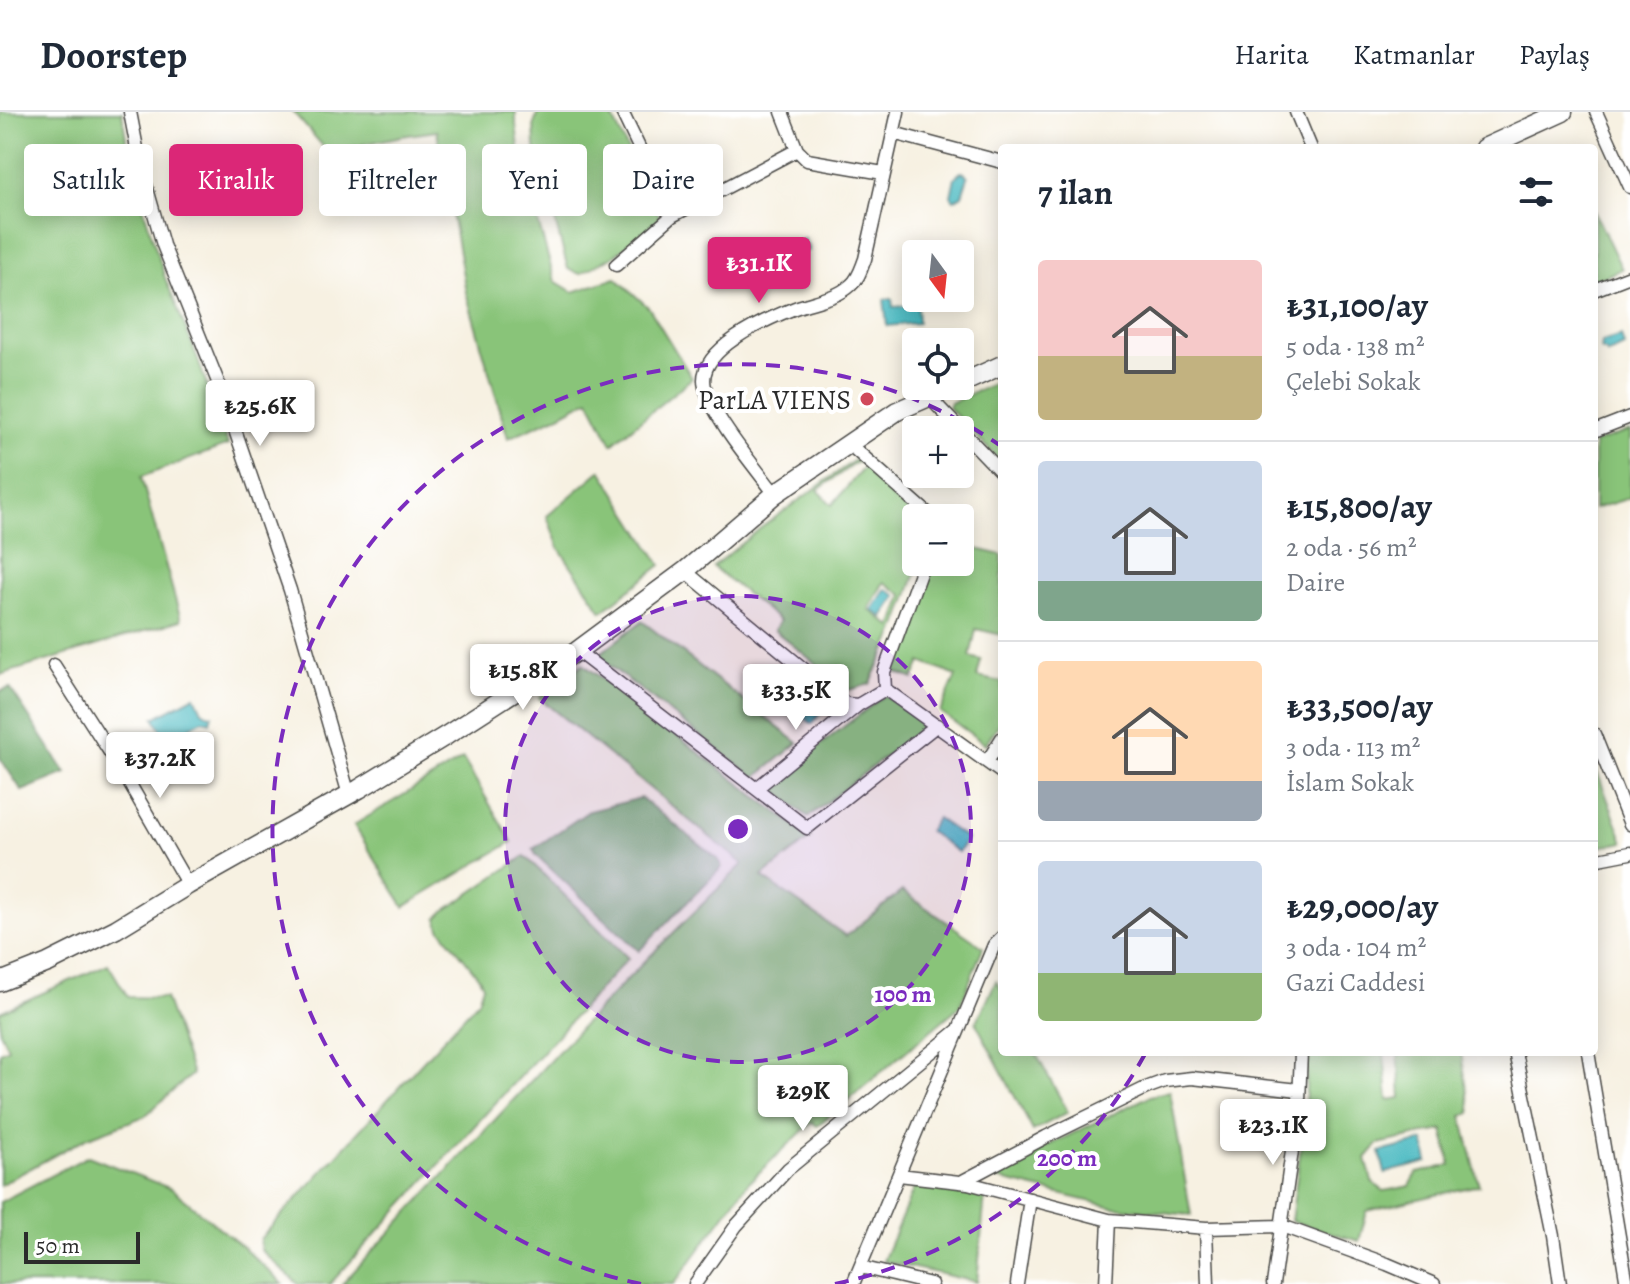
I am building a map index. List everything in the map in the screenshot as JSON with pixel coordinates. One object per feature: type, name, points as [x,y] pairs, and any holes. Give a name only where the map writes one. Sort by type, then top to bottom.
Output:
[{"type":"street","points":[[130,112],[140,164],[163,245],[222,392],[290,590],[349,795]]},
{"type":"street","points":[[622,112],[637,144]]},
{"type":"street","points":[[782,112],[797,150],[807,160],[883,173]]},
{"type":"street","points":[[775,494],[724,425],[706,391],[703,377],[707,364],[716,352],[738,337],[784,313],[831,297],[850,287],[858,277],[865,259],[898,112]]},
{"type":"street","points":[[1296,112],[1309,144]]},
{"type":"street","points":[[1493,144],[1563,112]]},
{"type":"street","points":[[1596,112],[1630,187]]},
{"type":"street","points":[[893,133],[998,161]]},
{"type":"street","points":[[723,189],[797,150]]},
{"type":"street","points":[[616,265],[672,216]]},
{"type":"street","points":[[1598,288],[1630,276]]},
{"type":"street","points":[[974,378],[998,367]]},
{"type":"street","points":[[0,982],[48,963],[116,929],[447,735],[577,651],[685,571],[775,494],[897,411],[922,400]]},
{"type":"street","points":[[932,400],[998,469]]},
{"type":"street","points":[[1598,429],[1630,417]]},
{"type":"street","points":[[849,444],[917,504]]},
{"type":"street","points":[[685,571],[846,704],[858,705]]},
{"type":"street","points":[[885,689],[884,672],[919,576]]},
{"type":"street","points":[[577,651],[807,828],[937,725]]},
{"type":"street","points":[[54,665],[124,774],[188,885]]},
{"type":"street","points":[[757,788],[858,705],[885,689]]},
{"type":"street","points":[[885,689],[998,770]]},
{"type":"street","points":[[987,762],[998,744]]},
{"type":"street","points":[[1598,744],[1630,824]]},
{"type":"street","points":[[1598,859],[1630,853]]},
{"type":"street","points":[[853,1284],[998,941]]},
{"type":"street","points":[[695,1284],[736,1226],[788,1169],[960,1029]]},
{"type":"street","points":[[1273,1284],[1290,1172],[1301,1056]]},
{"type":"street","points":[[1516,1056],[1560,1284]]},
{"type":"street","points":[[1589,1056],[1627,1284]]},
{"type":"street","points":[[961,1182],[1165,1081],[1192,1078],[1299,1090]]},
{"type":"street","points":[[899,1175],[961,1182],[1109,1220],[1206,1228],[1282,1226],[1412,1279],[1434,1284]]},
{"type":"street","points":[[1017,1284],[1030,1199]]},
{"type":"street","points":[[1106,1284],[1109,1220]]},
{"type":"street","points":[[1206,1228],[1208,1284]]},
{"type":"street","points":[[860,1267],[931,1284]]},
{"type":"green space","points":[[0,112],[122,112],[127,144],[24,144],[24,216],[146,216],[165,278],[228,445],[141,477],[181,620],[0,675]]},
{"type":"green space","points":[[293,112],[516,112],[518,144],[482,144],[482,216],[536,216],[555,281],[573,292],[616,278],[649,308],[692,378],[612,444],[589,399],[508,438],[466,292],[452,216],[466,216],[466,144],[439,144],[437,131],[365,144],[321,144]]},
{"type":"green space","points":[[539,112],[610,112],[625,144],[603,144],[603,216],[660,216],[661,219],[612,257],[580,274],[568,269],[554,216],[587,216],[587,144],[535,144],[534,123]]},
{"type":"green space","points":[[1598,219],[1622,269],[1598,279]]},
{"type":"green space","points":[[998,382],[998,459],[974,434],[974,416],[957,416],[948,407],[957,400],[974,400],[974,392]]},
{"type":"green space","points":[[1630,431],[1630,498],[1598,508],[1598,442]]},
{"type":"green space","points":[[856,459],[859,462],[818,490],[832,505],[865,466],[911,504],[902,504],[902,576],[915,576],[895,632],[870,684],[849,690],[774,630],[780,621],[713,567]],"holes":[[[884,582],[903,595],[892,627],[869,609]]]},
{"type":"green space","points":[[601,470],[661,565],[602,611],[559,548],[547,516]]},
{"type":"green space","points":[[974,548],[998,554],[998,634],[976,629],[970,657],[981,660],[977,677],[998,681],[998,726],[985,744],[940,712],[956,676],[921,662],[913,679],[893,671],[928,576],[974,576]]},
{"type":"green space","points":[[642,621],[798,743],[755,778],[597,656]]},
{"type":"green space","points":[[583,664],[811,838],[762,877],[846,936],[902,891],[983,947],[960,1006],[817,1126],[812,1122],[748,1183],[674,1284],[342,1284],[585,1023],[743,864],[539,698]]},
{"type":"green space","points":[[10,688],[66,773],[22,791],[0,758],[0,691]]},
{"type":"green space","points":[[885,695],[926,725],[808,817],[768,785]]},
{"type":"green space","points":[[463,759],[512,842],[404,907],[354,825]]},
{"type":"green space","points":[[1598,774],[1624,842],[1598,847]]},
{"type":"green space","points":[[641,798],[718,859],[722,867],[639,951],[533,849],[589,811]]},
{"type":"green space","points":[[525,856],[628,958],[330,1284],[298,1284],[261,1250],[260,1239],[478,1001],[483,985],[440,928],[437,918]]},
{"type":"green space","points":[[108,964],[128,997],[165,998],[192,1074],[145,1116],[86,1138],[0,1185],[0,1052],[8,1048],[0,1032],[0,1012]]},
{"type":"green space","points":[[996,981],[998,1056],[1037,1056],[1068,1112],[1033,1131],[976,1023]]},
{"type":"green space","points":[[1308,1056],[1384,1056],[1388,1100],[1401,1098],[1398,1056],[1462,1056],[1471,1113],[1462,1116],[1479,1185],[1367,1211],[1359,1241],[1291,1221],[1304,1125]],"holes":[[[1443,1130],[1451,1165],[1417,1173],[1410,1186],[1384,1191],[1372,1182],[1366,1158],[1378,1144]]]},
{"type":"green space","points":[[1170,1091],[1191,1215],[1113,1207],[985,1176],[1150,1096]]},
{"type":"green space","points":[[88,1156],[172,1189],[283,1284],[0,1284],[0,1202]]},
{"type":"green space","points":[[916,1183],[985,1195],[977,1282],[883,1261]]},
{"type":"water","points":[[961,172],[968,177],[962,195],[954,200],[951,196],[955,177]]},
{"type":"water","points":[[804,239],[809,250],[789,259],[784,247]]},
{"type":"water","points":[[884,299],[892,299],[893,307],[902,306],[902,312],[917,312],[918,323],[887,326]]},
{"type":"water","points":[[1621,336],[1624,346],[1607,354],[1601,350],[1602,342]]},
{"type":"water","points":[[886,589],[897,596],[883,617],[872,610]]},
{"type":"water","points":[[803,695],[822,711],[812,724],[793,707]]},
{"type":"water","points":[[195,696],[202,711],[212,715],[210,722],[203,720],[167,740],[154,718]]},
{"type":"water","points":[[937,818],[967,839],[958,852],[928,831]]},
{"type":"water","points":[[1424,1141],[1428,1162],[1385,1173],[1380,1152]]},
{"type":"place","name":"ParLA VIENS","points":[[867,399]]}]
